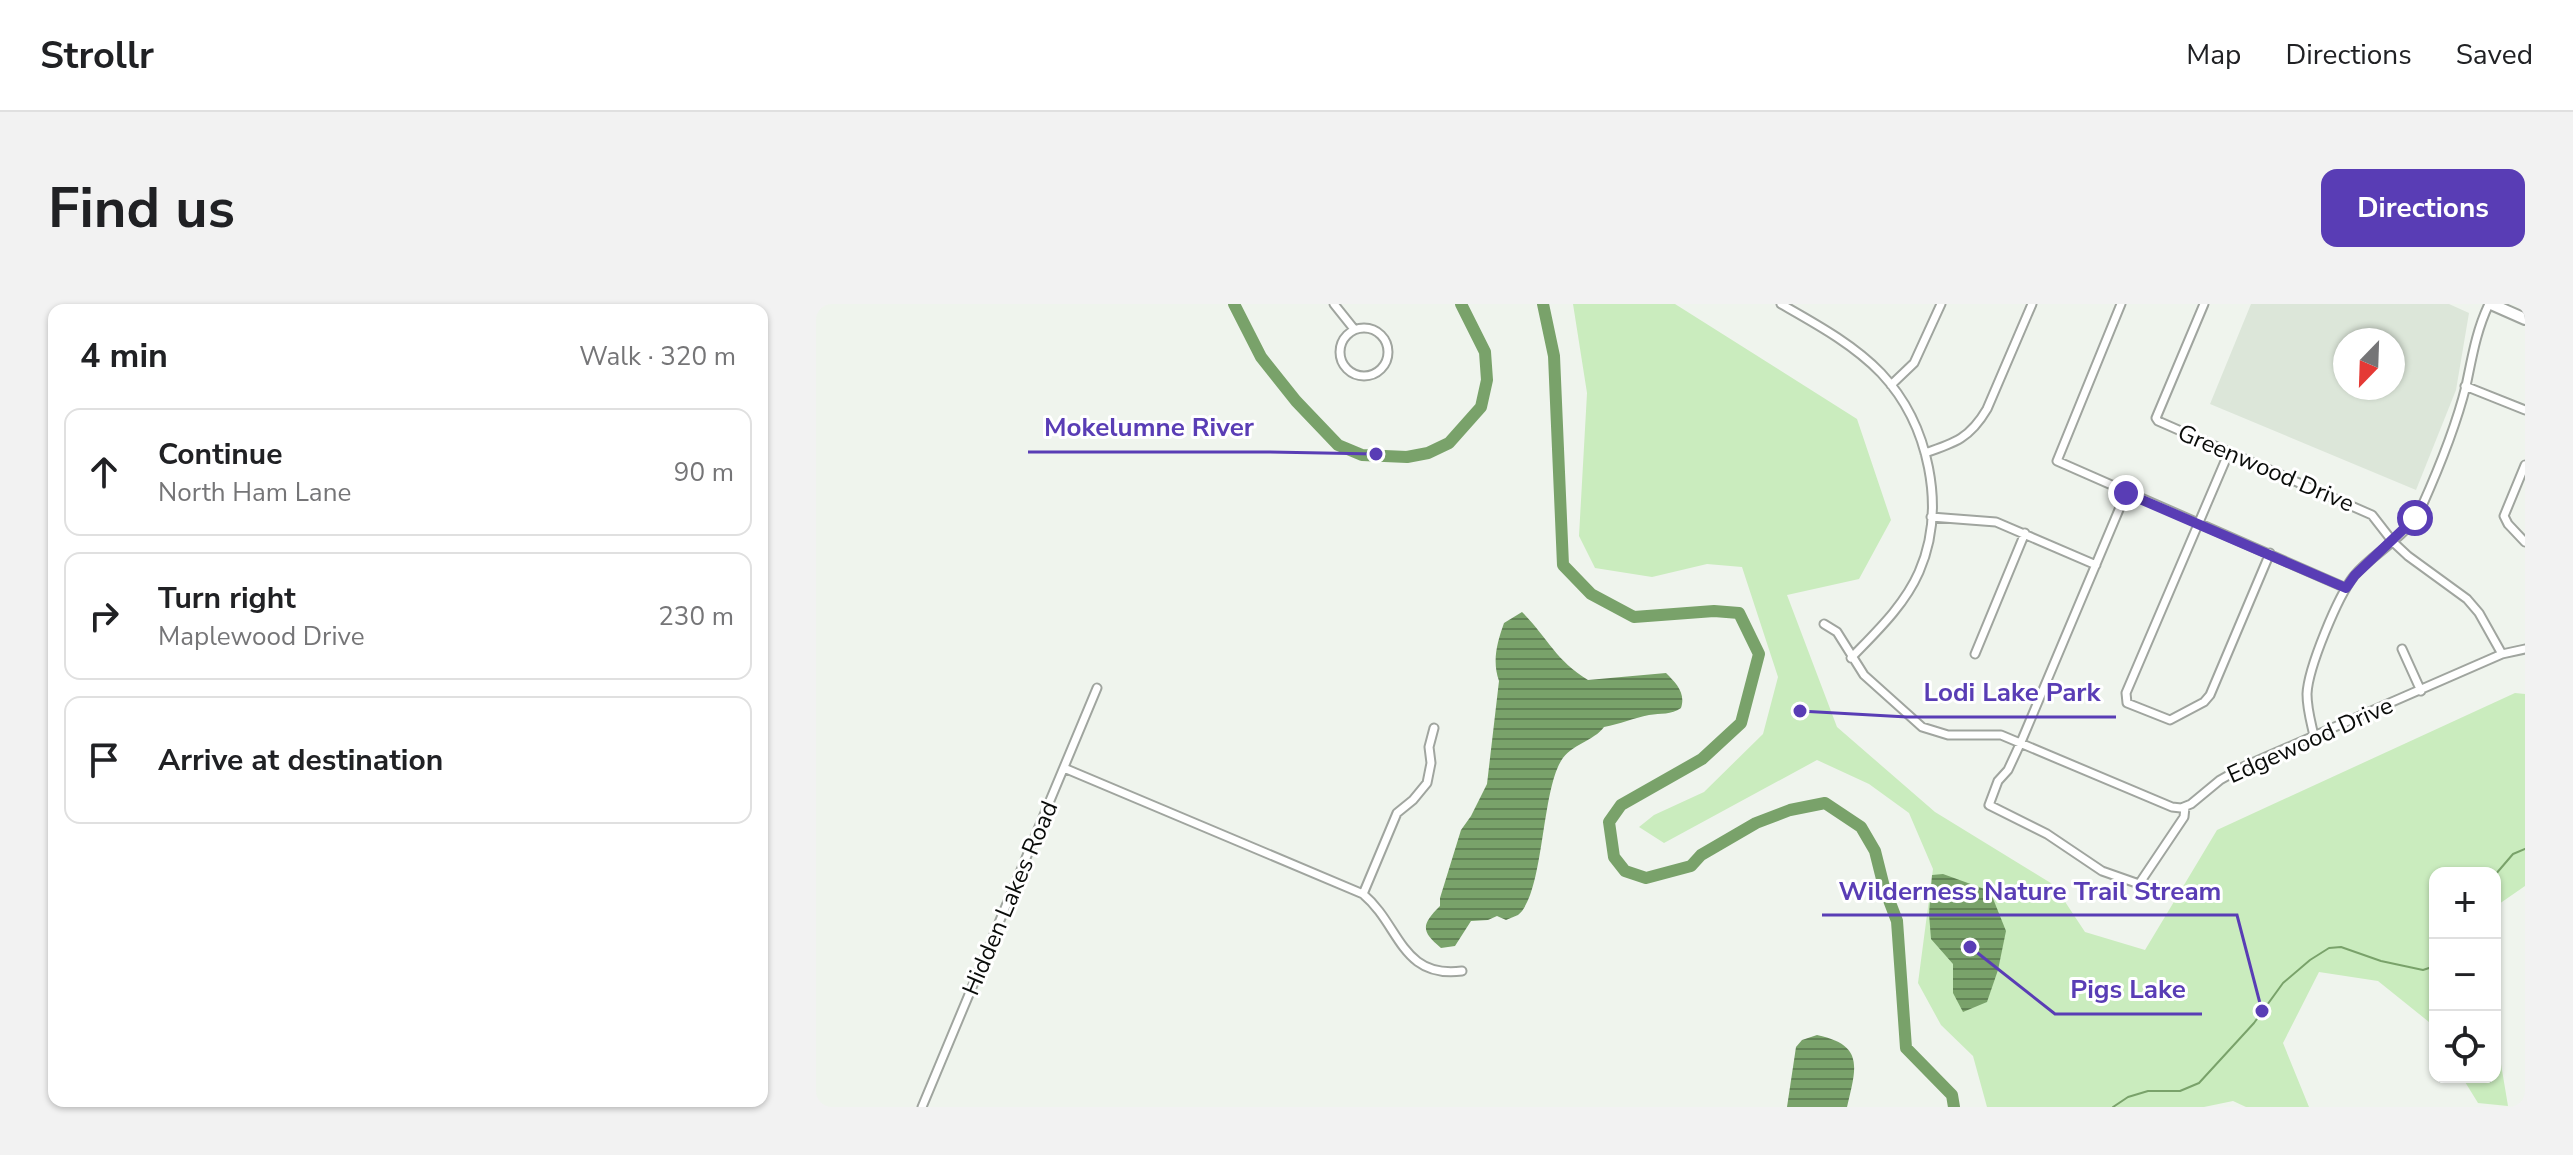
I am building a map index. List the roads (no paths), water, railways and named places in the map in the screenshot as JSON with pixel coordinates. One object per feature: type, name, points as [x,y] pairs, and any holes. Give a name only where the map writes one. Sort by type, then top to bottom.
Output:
[{"type":"main road","points":[[2490,304],[2525,319]]},
{"type":"street","points":[[1334,304],[1354,329]]},
{"type":"street","points":[[1781,304],[1844,342],[1880,371],[1919,433],[1925,453],[1931,517],[1926,551],[1918,574],[1882,627],[1851,658]]},
{"type":"street","points":[[1891,385],[1914,363],[1941,304]]},
{"type":"street","points":[[1925,453],[1955,443],[1978,426],[2032,304]]},
{"type":"street","points":[[2121,304],[2057,461],[2346,588]]},
{"type":"street","name":"Greenwood Drive","points":[[2204,304],[2156,418],[2158,421],[2367,512],[2378,520],[2393,542],[2408,556],[2467,599],[2479,613],[2502,654]]},
{"type":"street","points":[[2314,736],[2308,713],[2309,682],[2346,588],[2355,575],[2393,542],[2421,508],[2465,386],[2472,352],[2490,304]]},
{"type":"street","points":[[1369,328],[1377,332],[1387,346],[1385,365],[1372,375],[1353,374],[1345,369],[1340,360],[1342,340],[1354,329],[1369,328]]},
{"type":"street","points":[[2465,386],[2525,410]]},
{"type":"street","points":[[2229,452],[2126,693],[2126,702],[2170,720],[2204,702],[2210,695],[2270,553]]},
{"type":"street","points":[[2525,465],[2504,516],[2525,542]]},
{"type":"street","points":[[1824,624],[1837,632],[1864,675],[1922,727],[1948,735],[2001,735],[2021,742],[2172,807],[2185,807],[2184,817],[2142,883],[2129,882],[2102,871],[2047,834],[1989,805],[1998,781],[2008,770],[2021,742],[2126,493]]},
{"type":"street","points":[[1931,517],[1996,522],[2096,565]]},
{"type":"street","points":[[1975,654],[2025,533]]},
{"type":"street","points":[[2402,649],[2421,691]]},
{"type":"street","name":"Edgewood Drive","points":[[2185,807],[2220,780],[2245,766],[2502,654],[2525,649]]},
{"type":"street","name":"Hidden Lakes Road","points":[[922,1107],[1097,688]]},
{"type":"street","points":[[1363,894],[1397,813],[1427,783],[1431,763],[1429,747],[1434,728]]},
{"type":"street","points":[[1064,768],[1363,894],[1410,957],[1435,970],[1462,971]]},
{"type":"waterway","points":[[1234,304],[1261,357],[1296,401],[1338,445],[1362,455],[1407,457],[1428,453],[1449,443],[1481,407],[1487,380],[1485,352],[1461,304]]},
{"type":"waterway","points":[[1543,304],[1554,356],[1563,565],[1591,594],[1634,617],[1714,611],[1739,613],[1759,654],[1741,723],[1702,759],[1621,805],[1609,822],[1614,857],[1625,871],[1646,878],[1691,866],[1701,855],[1756,823],[1790,810],[1825,803],[1861,827],[1875,851],[1897,921],[1906,1048],[1952,1095],[1954,1107]]},
{"type":"waterway","points":[[2501,868],[2513,854],[2525,849]]},
{"type":"waterway","points":[[2113,1107],[2128,1097],[2148,1091],[2180,1091],[2199,1083],[2254,1023],[2283,983],[2329,948],[2341,947],[2381,961],[2423,970],[2429,968]]},
{"type":"place","name":"Mokelumne River","points":[[1376,454]]},
{"type":"place","name":"Lodi Lake Park","points":[[1800,711]]},
{"type":"place","name":"Pigs Lake","points":[[1970,947]]},
{"type":"place","name":"Wilderness Nature Trail Stream","points":[[2262,1011]]}]
